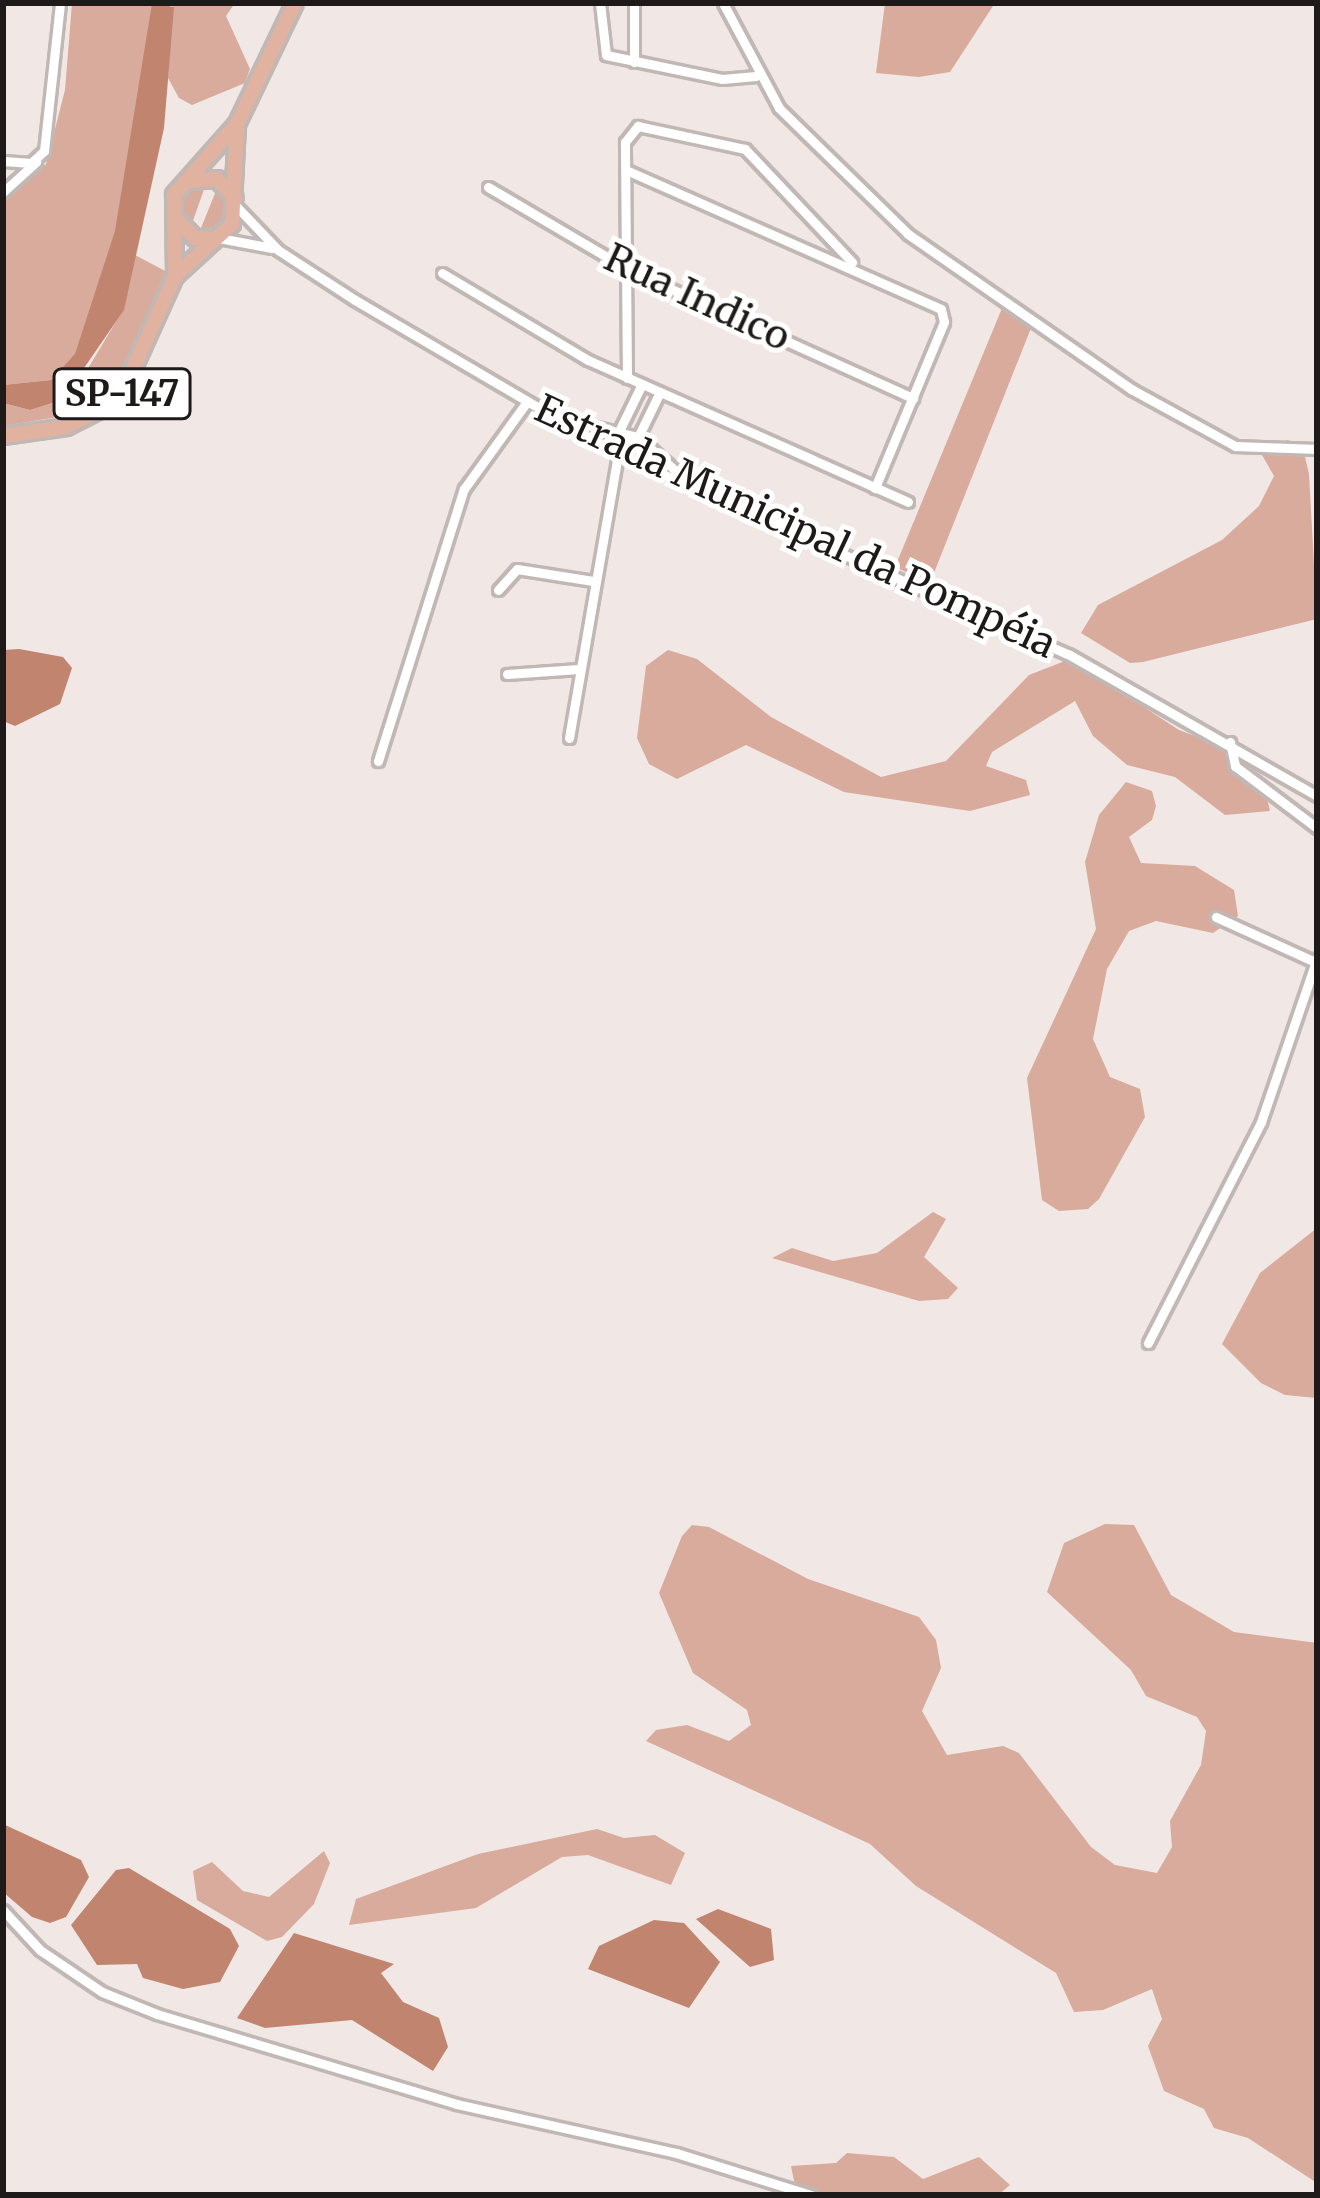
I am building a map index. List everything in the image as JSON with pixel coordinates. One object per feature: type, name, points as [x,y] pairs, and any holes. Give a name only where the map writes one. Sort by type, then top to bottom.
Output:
[{"type":"main road","points":[[237,124],[236,203],[219,238],[195,238],[172,214],[174,195],[237,124],[296,3]]},
{"type":"main road","points":[[186,182],[217,179],[236,203]]},
{"type":"main road","name":"SP-147","points":[[172,214],[175,276]]},
{"type":"main road","name":"SP-147","points":[[3,436],[66,427],[118,400],[175,276],[219,238]]},
{"type":"street","points":[[3,191],[44,151],[59,3]]},
{"type":"street","points":[[600,3],[606,55],[722,79],[756,76]]},
{"type":"street","points":[[634,3],[634,62]]},
{"type":"street","points":[[723,3],[756,76],[797,129],[891,221],[1132,389],[1240,449],[1317,449]]},
{"type":"street","points":[[627,378],[628,136],[644,125],[738,145],[857,267]]},
{"type":"street","points":[[3,161],[36,162]]},
{"type":"street","points":[[626,170],[857,267],[940,308],[944,322],[875,488]]},
{"type":"street","name":"Rua Indico","points":[[488,187],[627,269],[913,398]]},
{"type":"street","name":"Estrada Municipal da Pompéia","points":[[236,203],[278,250],[526,403],[618,454],[1068,654],[1230,742],[1317,796]]},
{"type":"street","name":"Estrada Municipal da Pompéia","points":[[219,238],[278,250]]},
{"type":"street","points":[[442,272],[627,378],[908,502]]},
{"type":"street","points":[[620,430],[642,384]]},
{"type":"street","points":[[638,437],[660,392]]},
{"type":"street","points":[[378,761],[464,490],[526,403]]},
{"type":"street","points":[[557,418],[638,437],[695,488]]},
{"type":"street","points":[[569,738],[618,454]]},
{"type":"street","points":[[498,590],[517,569],[593,581]]},
{"type":"street","points":[[507,674],[579,670]]},
{"type":"street","points":[[1230,742],[1232,763],[1317,828]]},
{"type":"street","points":[[1148,1343],[1261,1122],[1316,960],[1216,917]]},
{"type":"street","points":[[3,1910],[87,1982],[157,2014],[457,2104],[676,2152],[811,2195]]},
{"type":"shaded area","points":[[72,3],[152,3],[119,237],[75,355],[51,380],[3,385],[3,194],[46,164],[65,90]]},
{"type":"shaded area","points":[[152,3],[174,7],[164,128],[124,310],[62,400],[30,410],[3,403],[3,385],[51,380],[75,354],[115,231]]},
{"type":"shaded area","points":[[173,3],[235,3],[226,16],[250,69],[245,83],[192,105],[179,98],[168,78]]},
{"type":"shaded area","points":[[885,3],[995,3],[950,72],[919,77],[876,73]]},
{"type":"shaded area","points":[[207,181],[190,229],[177,200]]},
{"type":"shaded area","points":[[218,186],[227,197],[226,222],[199,233]]},
{"type":"shaded area","points":[[135,255],[171,274],[123,385],[82,413],[3,426],[3,403],[30,410],[62,400],[81,380],[123,310]]},
{"type":"shaded area","points":[[1005,301],[1033,323],[930,583],[895,567]]},
{"type":"shaded area","points":[[1287,440],[1302,444],[1309,474],[1317,619],[1130,663],[1081,633],[1098,605],[1222,540],[1259,506],[1274,476],[1262,455]]},
{"type":"shaded area","points":[[3,650],[63,657],[72,668],[60,704],[15,726],[3,721]]},
{"type":"shaded area","points":[[668,650],[697,659],[771,717],[881,777],[946,761],[1029,675],[1070,659],[1179,730],[1230,749],[1264,786],[1270,811],[1225,815],[1175,777],[1127,765],[1093,736],[1075,701],[992,752],[986,766],[1026,780],[1030,795],[970,811],[844,792],[746,745],[677,779],[649,764],[637,738],[646,666]]},
{"type":"shaded area","points":[[1126,782],[1152,791],[1156,806],[1152,820],[1129,837],[1141,863],[1195,866],[1234,890],[1238,916],[1213,933],[1156,921],[1129,931],[1107,969],[1093,1039],[1110,1077],[1140,1089],[1145,1117],[1099,1199],[1088,1209],[1059,1211],[1042,1200],[1027,1078],[1096,929],[1085,862],[1099,815]]},
{"type":"shaded area","points":[[933,1212],[946,1219],[924,1257],[958,1288],[948,1299],[919,1301],[772,1258],[792,1248],[833,1261],[877,1253]]},
{"type":"shaded area","points":[[1317,1228],[1317,1398],[1285,1395],[1261,1383],[1222,1344],[1260,1273]]},
{"type":"shaded area","points":[[1105,1524],[1134,1525],[1171,1595],[1234,1632],[1317,1643],[1317,2183],[1248,2138],[1214,2128],[1204,2109],[1164,2091],[1148,2046],[1162,2019],[1152,1989],[1103,2010],[1074,2012],[1056,1973],[916,1886],[870,1844],[646,1741],[656,1730],[687,1725],[729,1741],[751,1725],[747,1710],[693,1673],[659,1593],[682,1536],[692,1525],[709,1527],[808,1579],[919,1617],[936,1640],[941,1668],[922,1711],[947,1755],[1003,1746],[1019,1753],[1091,1847],[1115,1865],[1157,1873],[1172,1847],[1170,1821],[1201,1765],[1206,1731],[1197,1717],[1146,1696],[1131,1670],[1047,1592],[1064,1543]]},
{"type":"shaded area","points":[[3,1824],[81,1860],[89,1877],[66,1917],[50,1923],[32,1917],[3,1892]]},
{"type":"shaded area","points":[[597,1829],[624,1838],[655,1835],[685,1853],[671,1885],[588,1855],[562,1857],[476,1908],[349,1925],[356,1899],[478,1854]]},
{"type":"shaded area","points":[[324,1851],[330,1863],[314,1904],[282,1937],[267,1941],[197,1900],[193,1871],[212,1862],[243,1891],[269,1897]]},
{"type":"shaded area","points":[[129,1868],[230,1929],[239,1946],[220,1982],[183,1989],[143,1978],[137,1964],[97,1965],[71,1925],[116,1870]]},
{"type":"shaded area","points":[[718,1909],[771,1929],[774,1960],[750,1967],[696,1919]]},
{"type":"shaded area","points":[[654,1920],[684,1923],[720,1962],[689,2008],[588,1969],[599,1946]]},
{"type":"shaded area","points":[[294,1933],[394,1964],[381,1973],[403,2002],[439,2018],[448,2047],[433,2071],[352,2020],[265,2028],[237,2018]]},
{"type":"shaded area","points":[[847,2153],[894,2157],[923,2179],[979,2157],[1010,2185],[998,2195],[819,2195],[795,2186],[791,2166],[836,2163]]}]
